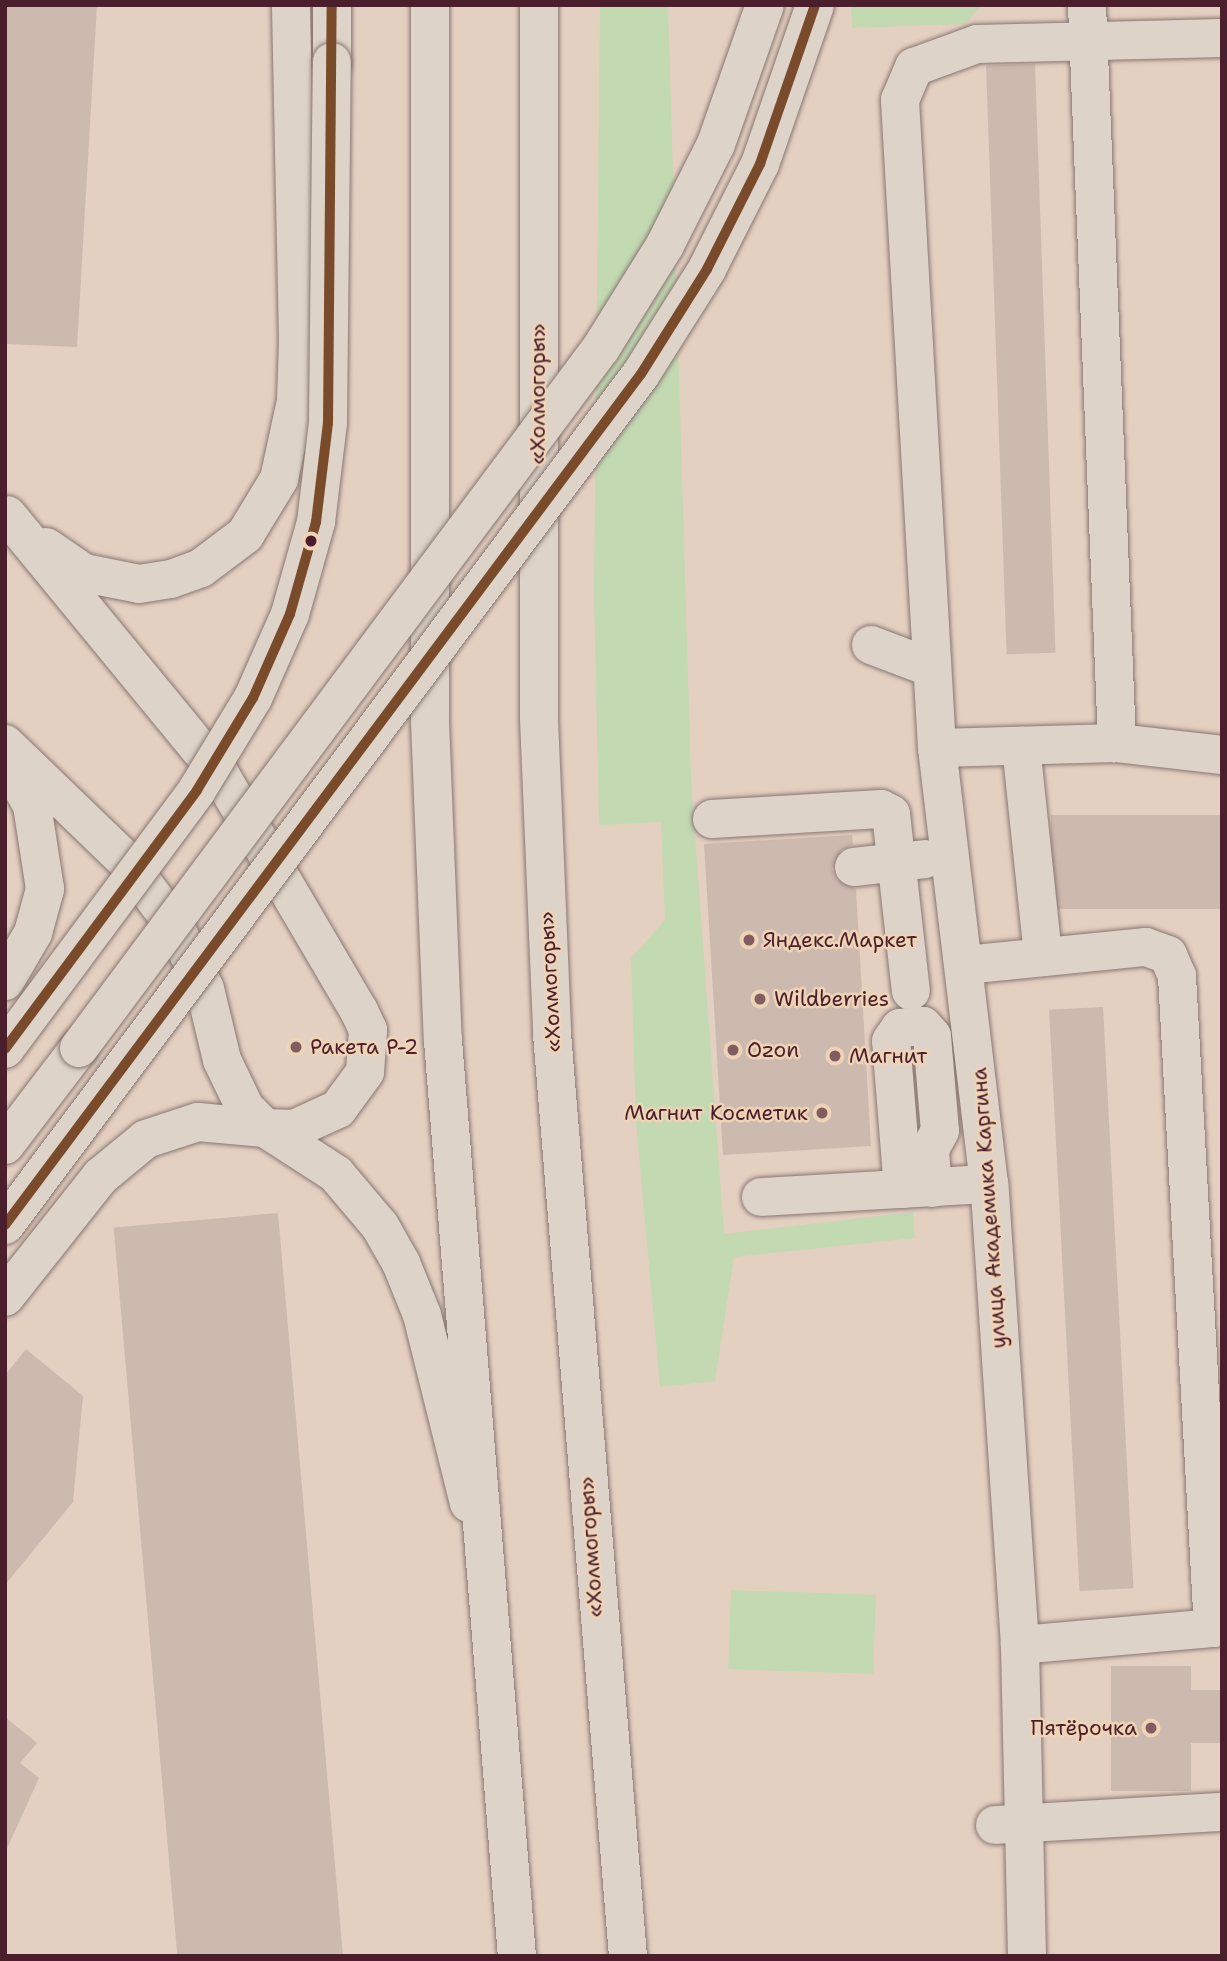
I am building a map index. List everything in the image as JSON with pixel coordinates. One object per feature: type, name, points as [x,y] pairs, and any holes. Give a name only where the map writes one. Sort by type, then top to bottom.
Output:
[{"type":"main road","points":[[6,514],[84,573],[139,584],[201,568],[245,535],[264,511],[290,446],[296,401],[291,5]]},
{"type":"main road","points":[[5,1049],[197,790],[253,698],[290,614],[316,522],[328,423],[332,5]]},
{"type":"main road","points":[[430,5],[430,736],[447,1090],[492,1600],[517,1956]]},
{"type":"main road","name":"«Холмогоры»","points":[[539,5],[539,719],[552,1034],[628,1956]]},
{"type":"main road","points":[[5,1145],[601,348],[665,245],[716,144],[765,5]]},
{"type":"main road","points":[[5,1225],[641,374],[707,269],[760,164],[814,5]]},
{"type":"main road","points":[[1087,23],[1117,743]]},
{"type":"main road","name":"улица Академика Каргина","points":[[1027,1956],[1010,1824],[1020,1645],[989,1184],[965,965],[937,748],[900,100],[915,67],[948,50],[1087,23],[1222,38]]},
{"type":"main road","points":[[5,1297],[101,1176],[146,1139],[198,1122],[294,1129],[338,1109],[365,1072],[368,1030],[220,774],[6,514]]},
{"type":"main road","points":[[870,645],[932,668]]},
{"type":"main road","points":[[937,748],[1117,743],[1222,755]]},
{"type":"main road","points":[[5,744],[127,862],[161,906],[205,989],[232,1086],[265,1128],[336,1174],[380,1226],[401,1263],[441,1382],[492,1600]]},
{"type":"main road","points":[[1021,746],[1043,957]]},
{"type":"main road","points":[[5,758],[32,805],[45,889],[33,933],[5,981]]},
{"type":"main road","points":[[712,819],[881,809],[897,824],[911,991]]},
{"type":"main road","points":[[854,867],[951,856]]},
{"type":"main road","points":[[965,965],[1146,947],[1168,955],[1177,976],[1213,1628],[1020,1645]]},
{"type":"main road","points":[[761,1197],[989,1184]]},
{"type":"main road","points":[[1010,1824],[1222,1812]]},
{"type":"green space","points":[[600,5],[668,5],[691,779],[724,1234],[913,1212],[915,1238],[734,1257],[715,1381],[660,1387],[636,1123],[631,958],[665,920],[661,822],[599,825],[594,593]]},
{"type":"green space","points":[[851,5],[982,5],[965,24],[852,28]]},
{"type":"green space","points":[[731,1590],[876,1595],[873,1674],[728,1669]]},
{"type":"building","points":[[5,5],[97,5],[77,347],[5,344]]},
{"type":"building","points":[[1035,64],[1056,653],[1007,654],[986,66]]},
{"type":"building","points":[[1051,815],[1222,815],[1222,909],[1051,909]]},
{"type":"building","points":[[852,835],[853,845],[841,850],[832,869],[837,880],[856,889],[871,1146],[723,1155],[704,844]]},
{"type":"building","points":[[1103,1007],[1133,1588],[1080,1591],[1049,1010]]},
{"type":"building","points":[[278,1213],[343,1956],[177,1956],[114,1227]]},
{"type":"building","points":[[26,1349],[83,1396],[73,1502],[5,1585],[5,1375]]},
{"type":"building","name":"Пятёрочка","points":[[1111,1666],[1191,1666],[1191,1690],[1222,1690],[1222,1743],[1191,1743],[1191,1791],[1111,1791]]},
{"type":"building","points":[[5,1717],[37,1743],[20,1763],[39,1778],[5,1853]]},
{"type":"transit line","points":[[5,1049],[197,790],[253,698],[290,614],[316,522],[328,423],[332,5]]},
{"type":"transit line","points":[[5,1225],[641,374],[707,269],[760,164],[815,5]]},
{"type":"place","name":"Яндекс.Маркет","points":[[749,940]]},
{"type":"place","name":"Wildberries","points":[[760,999]]},
{"type":"place","name":"Ракета Р-2","points":[[296,1047]]},
{"type":"place","name":"Ozon","points":[[733,1050]]},
{"type":"place","name":"Магнит","points":[[835,1056]]},
{"type":"place","name":"Магнит Косметик","points":[[822,1113]]},
{"type":"place","name":"Пятёрочка","points":[[1151,1728]]}]
